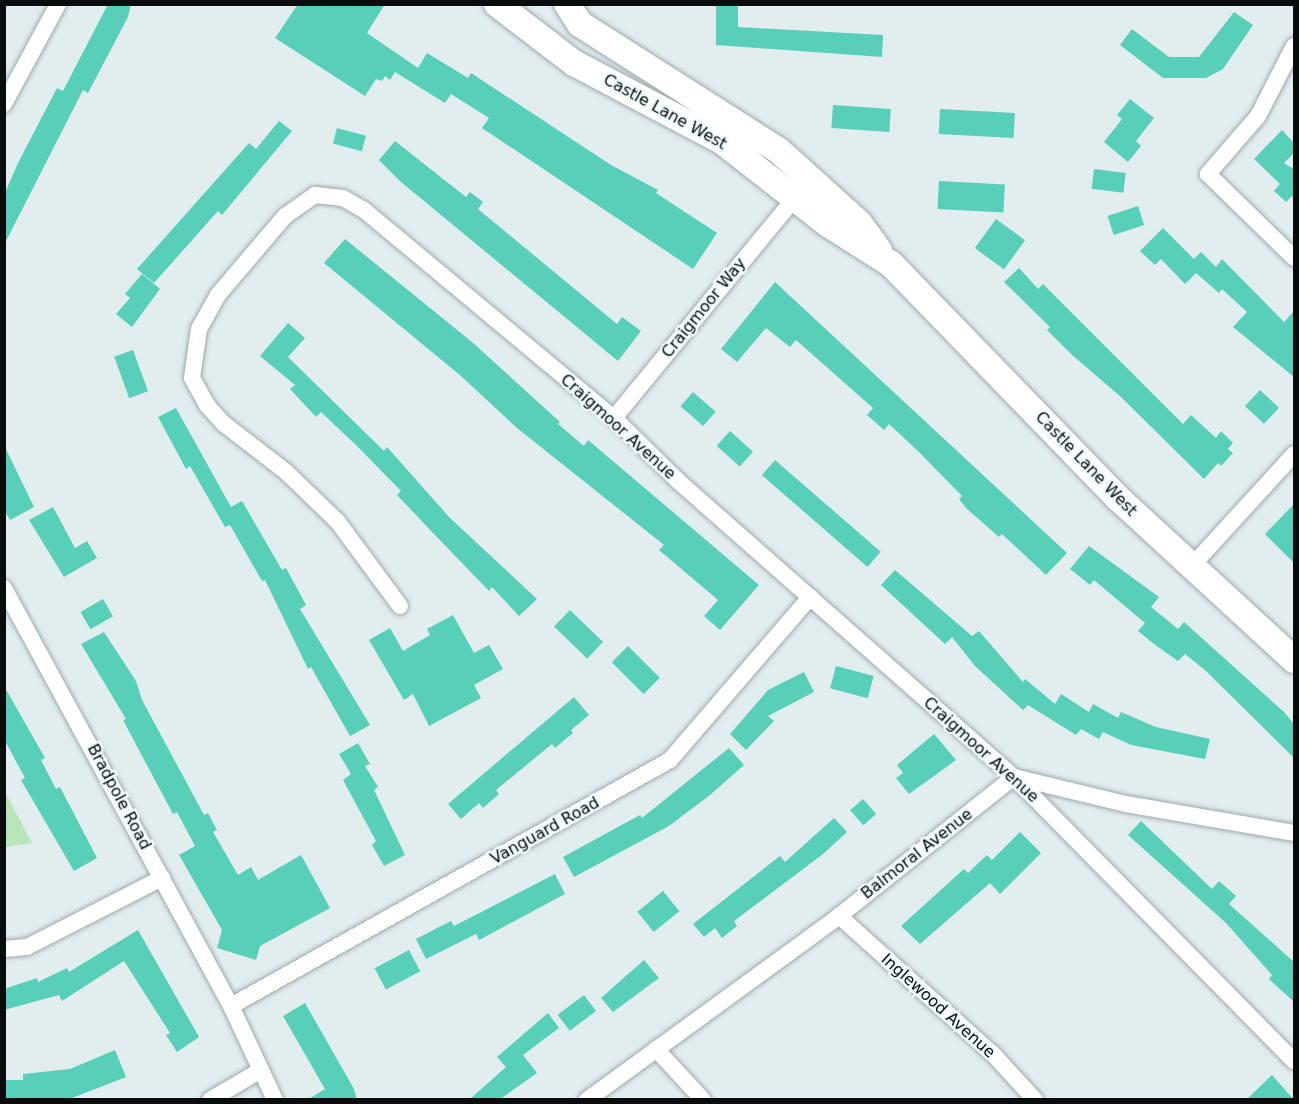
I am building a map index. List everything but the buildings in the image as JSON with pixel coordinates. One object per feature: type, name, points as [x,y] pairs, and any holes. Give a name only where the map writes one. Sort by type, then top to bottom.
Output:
[{"type":"main road","name":"Castle Lane West","points":[[567,4],[580,24],[778,150],[859,223],[885,260],[1190,568],[1294,660]]},
{"type":"main road","name":"Castle Lane West","points":[[499,6],[574,63],[723,142],[828,224],[885,260]]},
{"type":"street","points":[[4,104],[58,4]]},
{"type":"street","points":[[1294,46],[1258,116],[1208,174],[1294,258]]},
{"type":"street","name":"Craigmoor Avenue","points":[[400,606],[336,521],[285,471],[223,423],[207,405],[192,378],[199,329],[217,296],[297,205],[325,194],[364,210],[614,418],[810,597],[1014,777],[1294,1061]]},
{"type":"street","name":"Craigmoor Way","points":[[614,418],[795,198]]},
{"type":"street","points":[[1190,568],[1294,454]]},
{"type":"street","name":"Bradpole Road","points":[[4,588],[231,1006],[275,1100]]},
{"type":"street","name":"Vanguard Road","points":[[231,1006],[670,760],[810,597]]},
{"type":"street","points":[[1014,777],[1126,804],[1294,833]]},
{"type":"street","name":"Balmoral Avenue","points":[[587,1100],[839,916],[1014,777]]},
{"type":"street","points":[[4,949],[27,947],[162,878]]},
{"type":"street","name":"Inglewood Avenue","points":[[839,916],[993,1054],[1035,1100]]},
{"type":"street","points":[[656,1049],[703,1100]]},
{"type":"street","points":[[210,1100],[261,1070]]},
{"type":"green space","points":[[5,792],[32,843],[5,847]]}]
